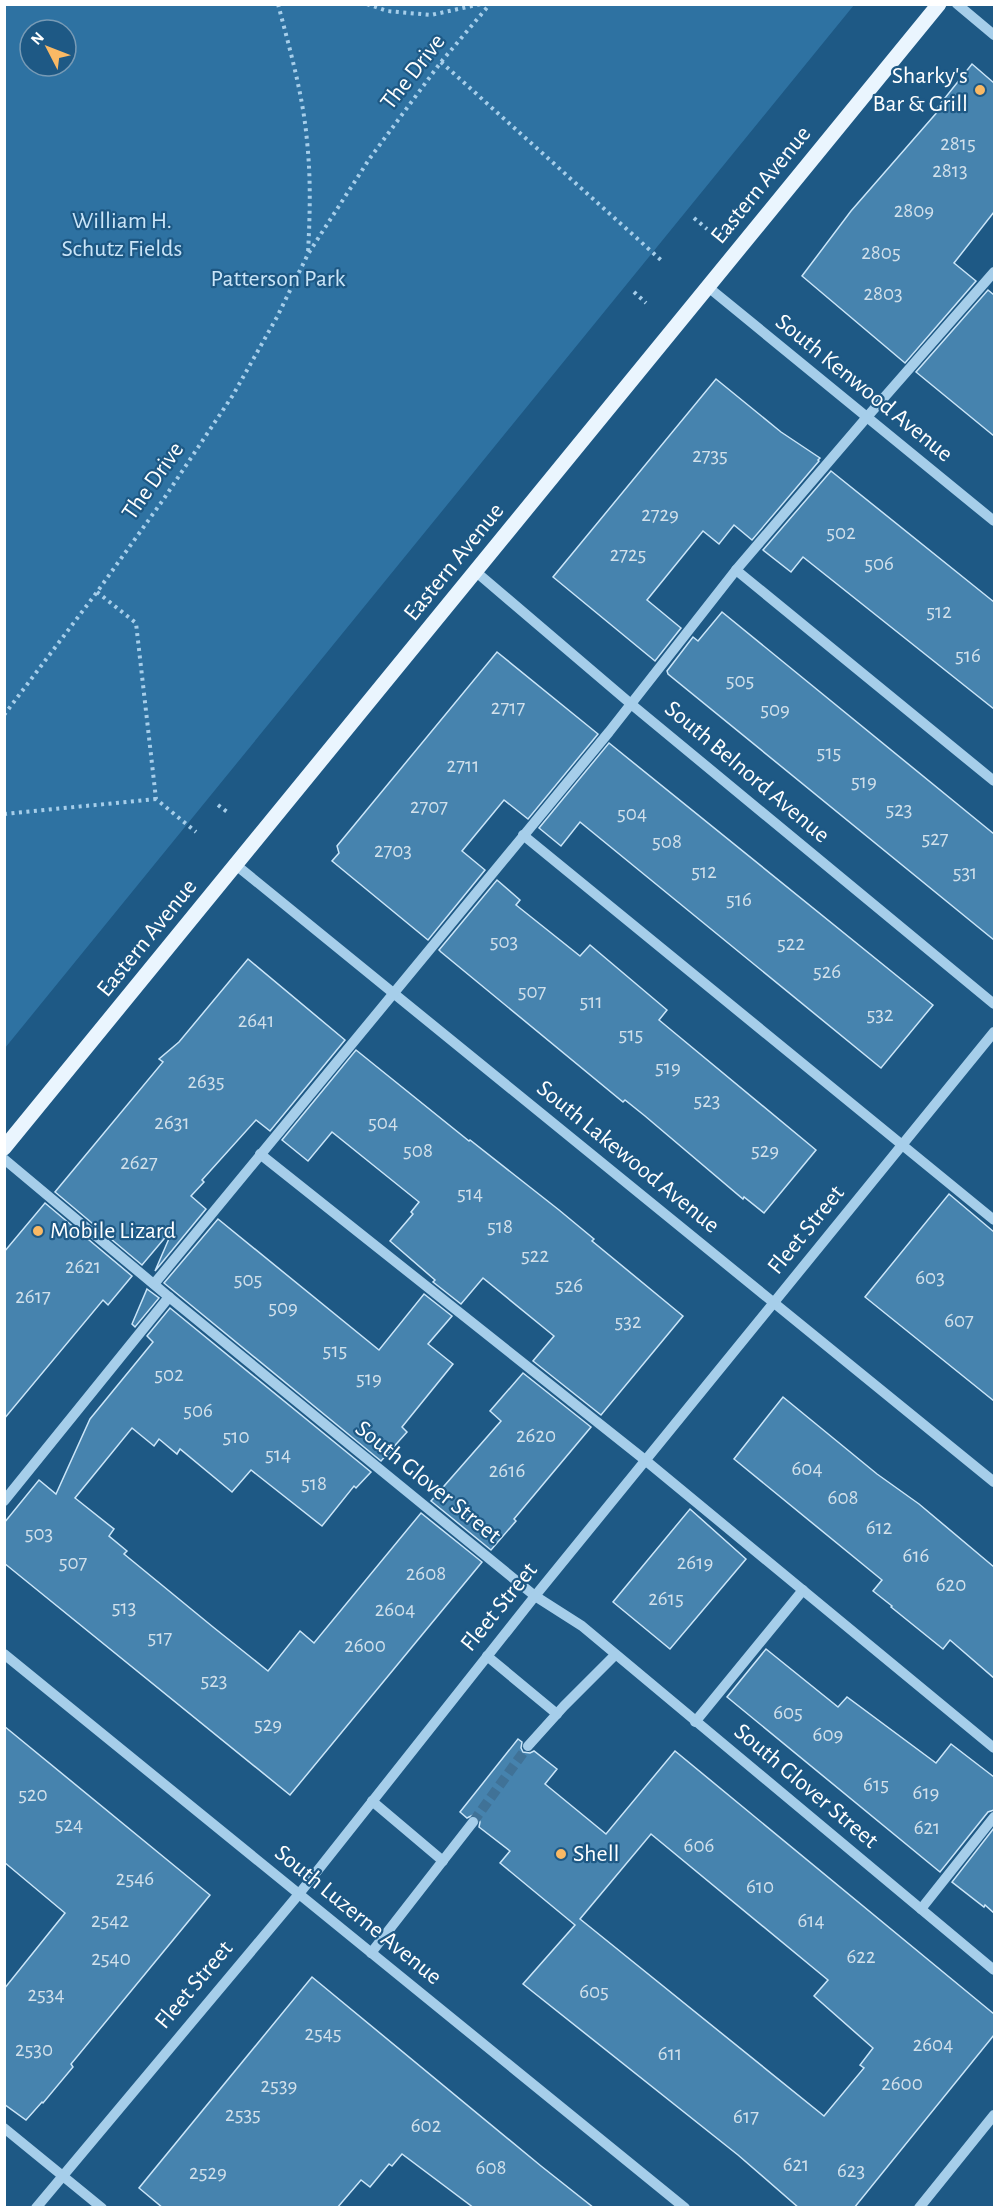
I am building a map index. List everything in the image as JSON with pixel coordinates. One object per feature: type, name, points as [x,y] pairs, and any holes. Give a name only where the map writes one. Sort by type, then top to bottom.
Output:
[{"type":"main road","name":"Eastern Avenue","points":[[4,1148],[939,4]]},
{"type":"street","points":[[957,4],[994,35]]},
{"type":"street","points":[[154,1284],[631,704],[736,570],[994,272]]},
{"type":"street","name":"South Kenwood Avenue","points":[[708,287],[994,521]]},
{"type":"street","points":[[736,570],[994,781]]},
{"type":"street","name":"South Belnord Avenue","points":[[475,571],[631,704],[994,1004]]},
{"type":"street","points":[[523,835],[994,1220]]},
{"type":"street","name":"South Lakewood Avenue","points":[[236,865],[994,1482]]},
{"type":"street","name":"Fleet Street","points":[[36,2208],[299,1894],[535,1596],[994,1032]]},
{"type":"street","points":[[260,1154],[645,1460],[994,1748]]},
{"type":"street","name":"South Glover Street","points":[[4,1159],[535,1596],[582,1626],[994,1970]]},
{"type":"street","points":[[4,1501],[169,1297]]},
{"type":"street","points":[[695,1722],[803,1590]]},
{"type":"street","name":"South Luzerne Avenue","points":[[4,1654],[685,2208]]},
{"type":"street","points":[[528,1746],[615,1655]]},
{"type":"street","points":[[487,1656],[557,1714]]},
{"type":"street","points":[[372,1801],[443,1861]]},
{"type":"street","points":[[921,1909],[994,1817]]},
{"type":"street","points":[[371,1953],[473,1822]]},
{"type":"street","points":[[919,2208],[994,2115]]},
{"type":"street","points":[[4,2128],[102,2208]]},
{"type":"path","name":"The Drive","points":[[278,4],[300,91],[307,140],[310,197],[308,254]]},
{"type":"path","name":"The Drive","points":[[367,4],[387,11],[431,15],[481,4]]},
{"type":"path","name":"The Drive","points":[[4,715],[163,500],[233,395],[308,254],[370,158],[441,62],[490,4]]},
{"type":"path","points":[[441,62],[661,260]]},
{"type":"path","points":[[694,218],[707,229]]},
{"type":"path","points":[[634,292],[646,303]]},
{"type":"path","points":[[97,592],[136,623],[156,799],[196,832]]},
{"type":"path","points":[[4,814],[156,799]]},
{"type":"path","points":[[218,805],[230,814]]},
{"type":"green space","name":"Patterson Park","points":[[4,5],[854,5],[5,1048]]},
{"type":"building","points":[[972,64],[994,83],[994,212],[954,263],[976,281],[905,363],[802,276],[851,211],[939,110],[937,108]]},
{"type":"building","points":[[988,290],[994,295],[994,436],[916,372]]},
{"type":"building","points":[[716,379],[781,432],[820,458],[752,540],[734,525],[719,544],[703,531],[647,600],[681,628],[655,661],[553,577]]},
{"type":"building","points":[[831,471],[994,602],[994,709],[803,557],[791,572],[763,550]]},
{"type":"building","points":[[722,612],[994,834],[994,940],[668,674],[667,671],[693,637],[698,641]]},
{"type":"building","points":[[497,652],[598,734],[528,819],[504,800],[462,851],[485,870],[428,940],[332,861],[339,853],[337,846]]},
{"type":"building","points":[[609,743],[933,1005],[881,1068],[580,822],[561,846],[539,828]]},
{"type":"building","points":[[497,880],[520,900],[516,905],[580,956],[590,945],[667,1010],[659,1020],[816,1150],[764,1213],[744,1197],[743,1199],[625,1100],[623,1102],[439,950]]},
{"type":"building","points":[[248,959],[345,1040],[270,1131],[256,1120],[202,1180],[204,1182],[191,1196],[206,1209],[155,1271],[174,1227],[142,1265],[55,1192],[163,1062],[159,1059],[179,1042]]},
{"type":"building","points":[[356,1050],[559,1210],[594,1239],[592,1241],[683,1316],[601,1415],[533,1361],[554,1336],[483,1278],[461,1304],[433,1282],[435,1280],[390,1241],[413,1214],[411,1212],[419,1202],[332,1132],[308,1161],[282,1140]]},
{"type":"building","points":[[949,1194],[994,1232],[994,1401],[865,1297]]},
{"type":"building","points":[[45,1203],[132,1276],[108,1305],[103,1300],[4,1419],[4,1252]]},
{"type":"building","points":[[218,1219],[379,1350],[424,1294],[452,1316],[428,1344],[453,1364],[402,1427],[407,1432],[381,1461],[164,1283]]},
{"type":"building","points":[[147,1289],[159,1298],[135,1327],[132,1324]]},
{"type":"building","points":[[170,1308],[371,1472],[356,1488],[354,1486],[322,1526],[251,1470],[232,1492],[180,1449],[177,1454],[159,1439],[154,1446],[132,1428],[75,1498],[114,1529],[109,1536],[127,1551],[124,1554],[213,1627],[268,1671],[300,1631],[314,1643],[421,1513],[482,1562],[290,1795],[4,1563],[4,1523],[39,1480],[56,1494],[90,1419],[153,1342],[147,1336]]},
{"type":"building","points":[[523,1373],[591,1427],[491,1550],[431,1501],[501,1421],[490,1411]]},
{"type":"building","points":[[783,1397],[877,1474],[919,1504],[994,1567],[994,1678],[950,1640],[943,1649],[891,1607],[873,1591],[882,1580],[734,1459]]},
{"type":"building","points":[[690,1509],[746,1559],[670,1649],[613,1602]]},
{"type":"building","points":[[766,1649],[838,1707],[847,1697],[936,1763],[951,1744],[994,1777],[994,1810],[988,1812],[940,1872],[727,1697]]},
{"type":"building","points":[[4,1726],[210,1895],[71,2064],[73,2067],[26,2120],[4,2104],[4,1989],[65,1913],[4,1862]]},
{"type":"building","points":[[518,1739],[522,1742],[523,1752],[534,1751],[557,1769],[545,1784],[606,1834],[675,1751],[994,2014],[994,2035],[854,2208],[799,2208],[738,2155],[523,1984],[575,1925],[500,1863],[510,1851],[479,1827],[478,1816],[473,1815],[467,1818],[460,1812]],"holes":[[[651,1834],[828,1980],[814,1996],[873,2048],[860,2065],[864,2068],[824,2116],[580,1919]]]},
{"type":"building","points":[[994,1828],[994,1913],[952,1882]]},
{"type":"building","points":[[312,1977],[594,2208],[474,2208],[402,2154],[392,2166],[389,2164],[370,2187],[361,2180],[337,2208],[163,2208],[139,2188]]},
{"type":"tunnel","points":[[473,1822],[528,1746]]},
{"type":"place","name":"Sharky's Bar & Grill","points":[[980,90]]},
{"type":"place","name":"Mobile Lizard","points":[[38,1231]]},
{"type":"place","name":"Shell","points":[[561,1854]]},
{"type":"park label","name":"William H. Schutz Fields","points":[[122,235]]}]
